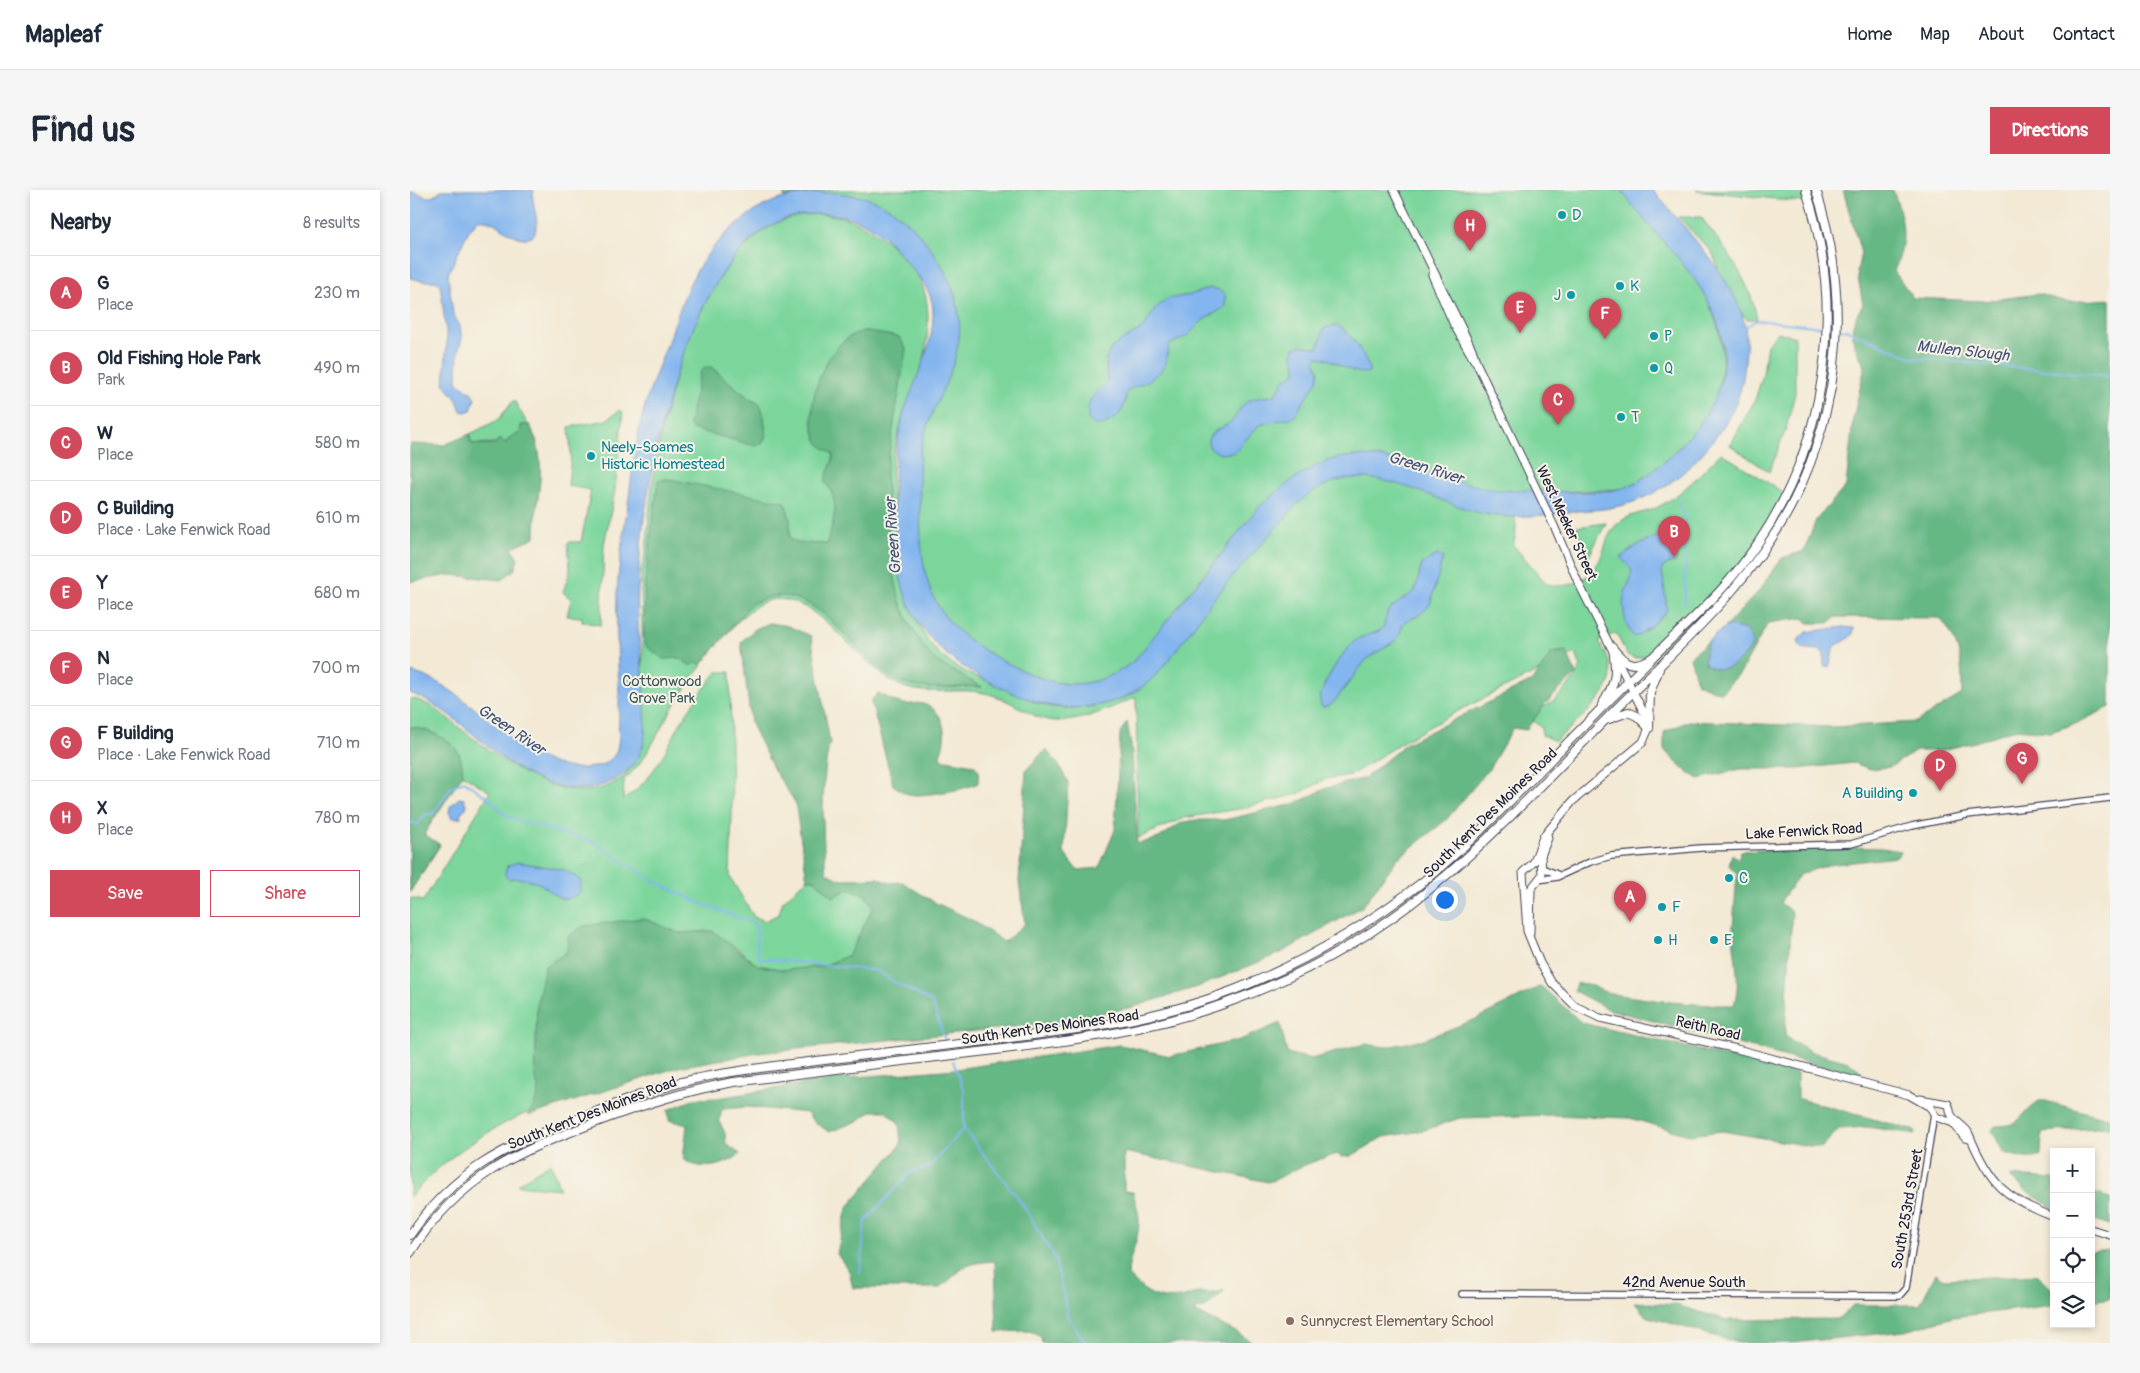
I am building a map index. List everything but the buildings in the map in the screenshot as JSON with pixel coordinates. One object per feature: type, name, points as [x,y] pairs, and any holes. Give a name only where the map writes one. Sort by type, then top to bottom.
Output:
[{"type":"highway","name":"South Kent Des Moines Road","points":[[410,1235],[440,1198],[462,1178],[495,1154],[540,1133],[670,1085],[734,1072],[1109,1024],[1182,1007],[1266,977],[1346,935],[1421,884],[1474,837],[1728,582],[1767,528],[1786,494],[1806,446],[1820,401],[1827,358],[1828,323],[1826,291],[1816,226],[1806,190]]},
{"type":"highway","name":"South Kent Des Moines Road","points":[[410,1253],[447,1206],[472,1183],[503,1162],[547,1141],[668,1097],[734,1082],[1003,1049],[1134,1030],[1203,1012],[1278,982],[1350,945],[1428,891],[1466,858],[1662,664],[1748,574],[1775,535],[1795,498],[1815,450],[1828,404],[1835,362],[1836,294],[1826,224],[1816,190]]},
{"type":"highway","points":[[1612,648],[1626,663],[1630,664],[1641,664],[1655,655]]},
{"type":"highway","points":[[1595,716],[1614,686],[1616,671],[1612,648]]},
{"type":"highway","points":[[1649,728],[1650,692],[1662,664]]},
{"type":"highway","points":[[1603,722],[1620,713],[1628,712],[1637,716],[1649,728]]},
{"type":"main road","name":"West Meeker Street","points":[[1394,190],[1472,349],[1477,364],[1555,528],[1578,582],[1634,691]]},
{"type":"main road","name":"West Meeker Street","points":[[1422,249],[1446,308],[1467,351],[1477,364]]},
{"type":"main road","points":[[1634,691],[1649,728]]},
{"type":"main road","name":"Reith Road","points":[[1649,728],[1643,742],[1573,801],[1543,837],[1535,859],[1522,875],[1525,881],[1527,931],[1530,933],[1540,963],[1562,996],[1588,1013],[1600,1018],[1737,1049],[1920,1100],[1941,1102]]},
{"type":"main road","name":"Reith Road","points":[[1530,933],[1530,895],[1536,882],[1542,875],[1541,867],[1547,834]]},
{"type":"main road","points":[[1531,865],[1541,867]]},
{"type":"main road","points":[[1525,881],[1536,882]]},
{"type":"main road","name":"Reith Road","points":[[1920,1100],[1934,1112]]},
{"type":"main road","points":[[1970,1139],[1965,1138],[1953,1123],[1944,1120],[1934,1112],[1935,1104],[1941,1102],[1950,1106],[1951,1112],[1968,1132],[1986,1169],[2001,1189],[2025,1207],[2050,1216]]},
{"type":"main road","points":[[1944,1120],[1948,1118],[1951,1112]]},
{"type":"main road","points":[[2095,1231],[2110,1235]]},
{"type":"street","name":"Lake Fenwick Road","points":[[1536,882],[1572,872],[1593,861],[1611,856],[1700,848],[1851,844],[1912,826],[1968,815],[2110,798]]},
{"type":"street","points":[[1541,867],[1559,875]]},
{"type":"street","name":"South 253rd Street","points":[[1904,1292],[1933,1130],[1934,1112]]},
{"type":"street","name":"South 253rd Street","points":[[1933,1130],[1944,1120]]},
{"type":"street","name":"42nd Avenue South","points":[[1462,1294],[1896,1296],[1904,1292]]},
{"type":"green space","name":"Cottonwood Grove Park","points":[[784,190],[1621,190],[1690,271],[1708,302],[1721,339],[1721,376],[1716,395],[1708,413],[1695,430],[1662,464],[1622,489],[1561,492],[1508,491],[1516,525],[1513,545],[1547,584],[1573,584],[1590,573],[1596,566],[1614,527],[1630,516],[1655,508],[1669,501],[1692,482],[1721,453],[1786,494],[1742,564],[1655,655],[1634,658],[1627,655],[1616,633],[1599,641],[1610,664],[1610,682],[1589,710],[1555,741],[1542,735],[1541,727],[1533,721],[1541,708],[1558,697],[1578,672],[1581,666],[1575,653],[1456,712],[1404,741],[1351,775],[1326,779],[1298,794],[1243,808],[1184,818],[1138,838],[1136,697],[1088,716],[1062,721],[1038,717],[1003,699],[979,692],[927,691],[907,688],[882,674],[813,612],[795,602],[776,599],[758,605],[747,613],[723,638],[687,686],[645,756],[624,780],[623,800],[643,784],[651,774],[683,719],[717,672],[730,672],[732,815],[730,877],[754,917],[765,921],[779,914],[783,901],[807,879],[814,879],[833,896],[848,889],[864,894],[874,906],[849,955],[824,966],[785,970],[757,965],[735,946],[537,1109],[501,1125],[468,1145],[438,1169],[410,1197],[410,898],[423,901],[490,792],[462,774],[424,834],[440,845],[410,892],[410,698],[433,707],[510,765],[544,783],[580,791],[598,789],[614,783],[633,765],[644,742],[641,572],[647,540],[652,486],[673,384],[684,350],[698,317],[715,286],[735,258],[759,234],[784,220],[798,216],[827,215],[855,221],[868,228],[896,249],[912,267],[923,287],[928,318],[925,353],[917,384],[901,421],[893,456],[892,495],[908,595],[917,622],[929,642],[945,659],[955,666],[986,681],[1012,689],[1030,700],[1046,706],[1072,708],[1099,705],[1112,702],[1135,692],[1134,661],[1121,671],[1094,682],[1066,684],[1051,682],[1036,678],[975,647],[958,634],[941,614],[927,585],[924,569],[920,535],[917,468],[924,412],[946,278],[824,193],[798,194],[784,197]]},
{"type":"green space","points":[[1696,190],[1806,190],[1810,203]]},
{"type":"green space","points":[[1843,190],[1893,190],[1900,212],[1903,231],[1901,249],[1894,271],[1913,298],[1984,301],[2038,294],[2067,302],[2110,299],[2110,707],[2075,724],[2050,732],[2015,729],[1939,751],[1916,751],[1890,767],[1870,769],[1854,763],[1796,769],[1740,769],[1699,779],[1681,767],[1664,750],[1664,732],[1689,721],[1832,727],[1916,722],[1962,694],[1962,672],[1959,654],[1952,636],[1940,618],[1836,617],[1829,623],[1808,623],[1803,618],[1768,623],[1741,672],[1721,693],[1697,683],[1690,657],[1726,626],[1759,591],[1782,558],[1804,551],[1816,520],[1846,486],[1853,419],[1865,366],[1856,349],[1852,335],[1854,321],[1863,305],[1857,272],[1861,253]],"holes":[[[1728,626],[1747,630],[1705,663],[1707,646],[1718,633]]]},
{"type":"green space","points":[[1678,217],[1701,217],[1743,278],[1754,304],[1757,319],[1747,319],[1738,309],[1723,282],[1712,252]]},
{"type":"green space","points":[[863,331],[899,337],[906,349],[886,472],[891,561],[900,601],[909,623],[923,646],[937,662],[982,687],[932,688],[903,683],[884,672],[814,607],[795,598],[774,597],[750,605],[701,665],[696,662],[691,666],[679,658],[663,659],[646,646],[644,638],[645,581],[658,480],[669,479],[785,502],[790,518],[790,538],[798,543],[827,544],[835,505],[825,482],[833,454],[818,442],[812,415],[813,400],[817,385],[830,357],[839,345],[849,337]]},
{"type":"green space","points":[[1778,332],[1795,337],[1795,393],[1786,429],[1769,472],[1730,445],[1755,400],[1763,374],[1767,344]]},
{"type":"green space","points":[[706,367],[711,367],[750,399],[760,404],[764,415],[766,435],[763,443],[756,446],[692,429],[689,424],[700,372]]},
{"type":"green space","points":[[514,400],[537,441],[471,444],[470,434],[498,420]]},
{"type":"green space","points":[[620,410],[623,412],[615,490],[604,545],[601,625],[582,622],[582,617],[567,616],[571,599],[563,592],[570,571],[568,542],[581,542],[591,490],[568,486],[571,455],[569,427],[606,420]]},
{"type":"green space","points":[[521,425],[530,425],[536,440],[539,454],[540,480],[535,537],[512,549],[518,558],[515,569],[502,580],[450,575],[410,582],[410,444],[444,445],[470,434],[471,444],[495,444],[499,439],[506,443],[509,438],[520,433]]},
{"type":"green space","points":[[1606,523],[1589,556],[1576,527]]},
{"type":"green space","points":[[770,623],[788,626],[811,636],[830,742],[825,772],[823,807],[826,872],[839,879],[879,878],[890,883],[902,882],[934,902],[972,920],[1004,942],[1025,924],[1019,882],[1026,770],[1046,749],[1060,767],[1068,782],[1064,853],[1077,870],[1099,868],[1115,830],[1120,733],[1127,722],[1132,751],[1137,844],[1159,838],[1181,823],[1195,820],[1224,820],[1294,804],[1327,788],[1365,778],[1405,744],[1532,681],[1552,653],[1566,651],[1576,674],[1545,704],[1526,730],[1513,728],[1489,769],[1446,820],[1397,859],[1363,906],[1281,953],[1200,986],[1133,1007],[1055,1023],[759,1053],[678,1067],[528,1116],[538,1093],[535,1079],[537,1003],[545,966],[567,952],[568,936],[584,926],[643,918],[679,933],[713,931],[757,965],[785,970],[824,966],[849,955],[874,906],[864,894],[848,889],[833,897],[814,879],[807,879],[795,802],[774,770],[751,724],[741,642],[755,629]]},
{"type":"green space","points":[[878,693],[904,704],[918,703],[931,707],[941,718],[943,725],[944,741],[940,755],[941,759],[974,765],[979,771],[978,783],[947,792],[915,795],[906,793],[893,785],[871,701]]},
{"type":"green space","points":[[410,727],[438,735],[450,744],[460,756],[463,774],[424,834],[440,845],[410,892]]},
{"type":"green space","points":[[1848,847],[1882,848],[1900,851],[1897,857],[1827,865],[1799,875],[1782,899],[1780,903],[1792,912],[1785,1036],[1812,1052],[1849,1062],[1862,1072],[1858,1076],[1608,1009],[1574,991],[1576,984],[1581,983],[1608,993],[1688,1004],[1734,1005],[1737,977],[1733,928],[1737,874],[1729,865],[1732,854],[1738,859],[1741,851]]},
{"type":"green space","points":[[1541,986],[1582,1023],[1797,1073],[1797,1098],[1916,1131],[1915,1134],[1867,1127],[1839,1129],[1821,1148],[1722,1131],[1689,1135],[1630,1118],[1553,1115],[1460,1118],[1422,1131],[1384,1137],[1351,1156],[1342,1157],[1337,1154],[1268,1182],[1124,1152],[1124,1191],[1133,1192],[1139,1220],[1128,1275],[1150,1294],[1163,1298],[1182,1298],[1196,1293],[1214,1293],[1225,1290],[1207,1307],[1193,1311],[1238,1333],[1253,1343],[1042,1343],[1041,1337],[1030,1331],[997,1332],[995,1261],[969,1265],[959,1271],[940,1288],[853,1288],[849,1271],[837,1254],[847,1208],[901,1144],[899,1123],[885,1111],[871,1111],[858,1121],[829,1132],[813,1121],[807,1113],[747,1107],[722,1109],[719,1121],[725,1133],[726,1144],[740,1154],[720,1165],[705,1167],[697,1166],[683,1159],[687,1125],[669,1120],[668,1110],[695,1099],[718,1098],[833,1079],[956,1069],[1120,1045],[1170,1056],[1240,1040],[1280,1023],[1287,1053],[1311,1059],[1365,1044],[1386,1047],[1422,1040],[1476,1019]]},
{"type":"green space","points":[[2039,1101],[2046,1101],[2099,1116],[2110,1117],[2110,1127],[2042,1132],[2041,1155],[2037,1157],[2022,1158],[2003,1152],[1992,1130],[1995,1126],[2005,1126],[2016,1122]]},
{"type":"green space","points":[[551,1163],[560,1189],[517,1185],[520,1182]]},
{"type":"green space","points":[[2010,1177],[2050,1179],[2050,1206],[2025,1190]]},
{"type":"green space","points":[[2095,1193],[2110,1198],[2110,1225],[2095,1220]]},
{"type":"green space","points":[[2110,1250],[2110,1298],[2095,1300],[2095,1283],[2095,1252]]},
{"type":"green space","points":[[1936,1273],[1944,1279],[2037,1275],[2050,1287],[2050,1305],[1953,1317],[1905,1331],[1791,1343],[1738,1343],[1646,1316],[1634,1302],[1676,1305],[1727,1320],[1839,1319],[1853,1305],[1920,1305]]},
{"type":"water","points":[[442,190],[534,190],[533,202],[537,226],[532,237],[517,237],[492,222],[478,220],[468,232],[448,274],[453,314],[460,326],[462,338],[458,352],[457,382],[472,393],[475,399],[471,410],[465,412],[461,411],[457,400],[444,384],[447,339],[440,284],[436,281],[410,278],[410,192],[430,197]]},
{"type":"water","points":[[1621,190],[1652,190],[1656,193],[1713,263],[1732,293],[1744,321],[1746,341],[1744,369],[1742,385],[1737,400],[1726,422],[1692,464],[1665,487],[1633,502],[1605,509],[1531,516],[1508,517],[1485,514],[1398,484],[1376,479],[1354,478],[1333,482],[1311,493],[1291,510],[1228,581],[1188,635],[1146,684],[1130,695],[1108,703],[1073,708],[1035,702],[1012,693],[962,666],[940,648],[923,629],[910,608],[902,584],[894,530],[896,454],[899,431],[905,409],[924,360],[931,335],[933,322],[932,302],[928,290],[891,244],[882,235],[862,222],[828,214],[804,215],[783,220],[746,245],[715,286],[689,338],[669,398],[654,461],[644,523],[638,578],[638,622],[645,726],[641,752],[630,768],[615,780],[587,789],[553,785],[531,776],[510,764],[452,717],[432,703],[410,693],[410,672],[434,681],[457,695],[527,749],[550,762],[575,768],[601,765],[613,757],[617,749],[619,736],[618,582],[635,453],[644,409],[681,305],[696,272],[721,238],[756,210],[768,204],[781,199],[806,194],[833,193],[860,196],[884,205],[897,213],[910,224],[934,253],[951,285],[956,301],[959,316],[959,333],[953,364],[928,424],[920,455],[920,531],[926,577],[933,596],[943,613],[957,629],[975,644],[999,659],[1037,677],[1068,684],[1080,684],[1102,679],[1134,661],[1260,506],[1288,483],[1310,469],[1332,459],[1363,456],[1382,458],[1491,489],[1561,492],[1589,492],[1624,488],[1643,478],[1665,461],[1698,425],[1709,409],[1717,392],[1722,374],[1721,336],[1714,314],[1695,280]]},
{"type":"water","points":[[1210,288],[1217,289],[1225,295],[1225,307],[1202,321],[1187,336],[1169,345],[1166,363],[1162,370],[1148,381],[1128,390],[1124,406],[1116,417],[1107,423],[1094,425],[1088,419],[1089,405],[1092,398],[1107,382],[1106,359],[1111,348],[1144,327],[1155,309],[1167,299],[1190,295]]},
{"type":"water","points":[[1336,325],[1341,327],[1352,338],[1369,367],[1369,372],[1356,372],[1331,360],[1318,357],[1315,362],[1319,372],[1317,381],[1294,417],[1259,425],[1235,452],[1220,454],[1210,448],[1208,443],[1211,435],[1231,422],[1245,403],[1254,398],[1275,395],[1285,379],[1296,372],[1294,348],[1301,345],[1318,348],[1324,328]]},
{"type":"water","points":[[1660,535],[1666,536],[1677,550],[1676,561],[1664,566],[1662,569],[1667,610],[1646,630],[1634,637],[1628,628],[1623,609],[1625,592],[1631,578],[1631,569],[1621,557],[1638,545]]},
{"type":"water","points":[[1437,555],[1443,558],[1430,605],[1418,616],[1404,622],[1398,639],[1366,660],[1334,702],[1327,707],[1322,707],[1320,701],[1321,693],[1325,683],[1344,653],[1358,639],[1383,628],[1388,610],[1415,591],[1422,564]]},
{"type":"water","points":[[1728,626],[1747,630],[1753,643],[1744,656],[1733,665],[1719,669],[1712,667],[1705,663],[1707,645],[1718,633]]},
{"type":"water","points":[[1843,627],[1854,628],[1852,635],[1847,640],[1834,646],[1829,668],[1824,666],[1822,651],[1804,648],[1799,644],[1798,640],[1807,632]]},
{"type":"water","points":[[459,798],[464,799],[467,807],[460,814],[461,818],[452,818],[449,812],[450,806]]},
{"type":"water","points":[[518,862],[565,870],[581,880],[581,891],[566,899],[555,895],[533,881],[508,879],[505,874],[507,866]]},
{"type":"waterway","name":"Mullen Slough","points":[[1743,328],[1757,320],[1823,327]]},
{"type":"waterway","name":"Mullen Slough","points":[[1838,329],[1847,330],[1913,358],[2110,376]]},
{"type":"waterway","points":[[1678,498],[1685,518],[1685,604]]},
{"type":"waterway","points":[[410,822],[418,824],[425,815],[434,813],[451,787],[464,781],[487,797],[508,817],[593,842],[650,879],[702,904],[756,924],[758,958],[879,971],[892,981],[932,1002],[945,1040]]},
{"type":"waterway","points":[[953,1061],[964,1091],[964,1129],[1021,1202],[1055,1258],[1068,1317],[1086,1343]]},
{"type":"waterway","points":[[860,1273],[865,1222],[910,1172],[928,1168],[963,1129]]},
{"type":"place","name":"D","points":[[1562,215]]},
{"type":"place","name":"X","points":[[1470,251]]},
{"type":"place","name":"K","points":[[1620,286]]},
{"type":"place","name":"J","points":[[1571,295]]},
{"type":"place","name":"Y","points":[[1520,333]]},
{"type":"place","name":"P","points":[[1654,336]]},
{"type":"place","name":"N","points":[[1605,339]]},
{"type":"place","name":"Q","points":[[1654,368]]},
{"type":"place","name":"T","points":[[1621,417]]},
{"type":"place","name":"W","points":[[1558,425]]},
{"type":"place","name":"Neely-Soames Historic Homestead","points":[[591,456]]},
{"type":"place","name":"Old Fishing Hole Park","points":[[1674,557]]},
{"type":"place","name":"F Building","points":[[2022,784]]},
{"type":"place","name":"C Building","points":[[1940,791]]},
{"type":"place","name":"A Building","points":[[1913,793]]},
{"type":"place","name":"C","points":[[1729,878]]},
{"type":"place","name":"F","points":[[1662,907]]},
{"type":"place","name":"G","points":[[1630,922]]},
{"type":"place","name":"H","points":[[1658,940]]},
{"type":"place","name":"E","points":[[1714,940]]},
{"type":"place","name":"Sunnycrest Elementary School","points":[[1290,1321]]},
{"type":"water label","name":"Green River","points":[[1426,467]]},
{"type":"water label","name":"Green River","points":[[892,536]]},
{"type":"water label","name":"Green River","points":[[512,729]]}]
